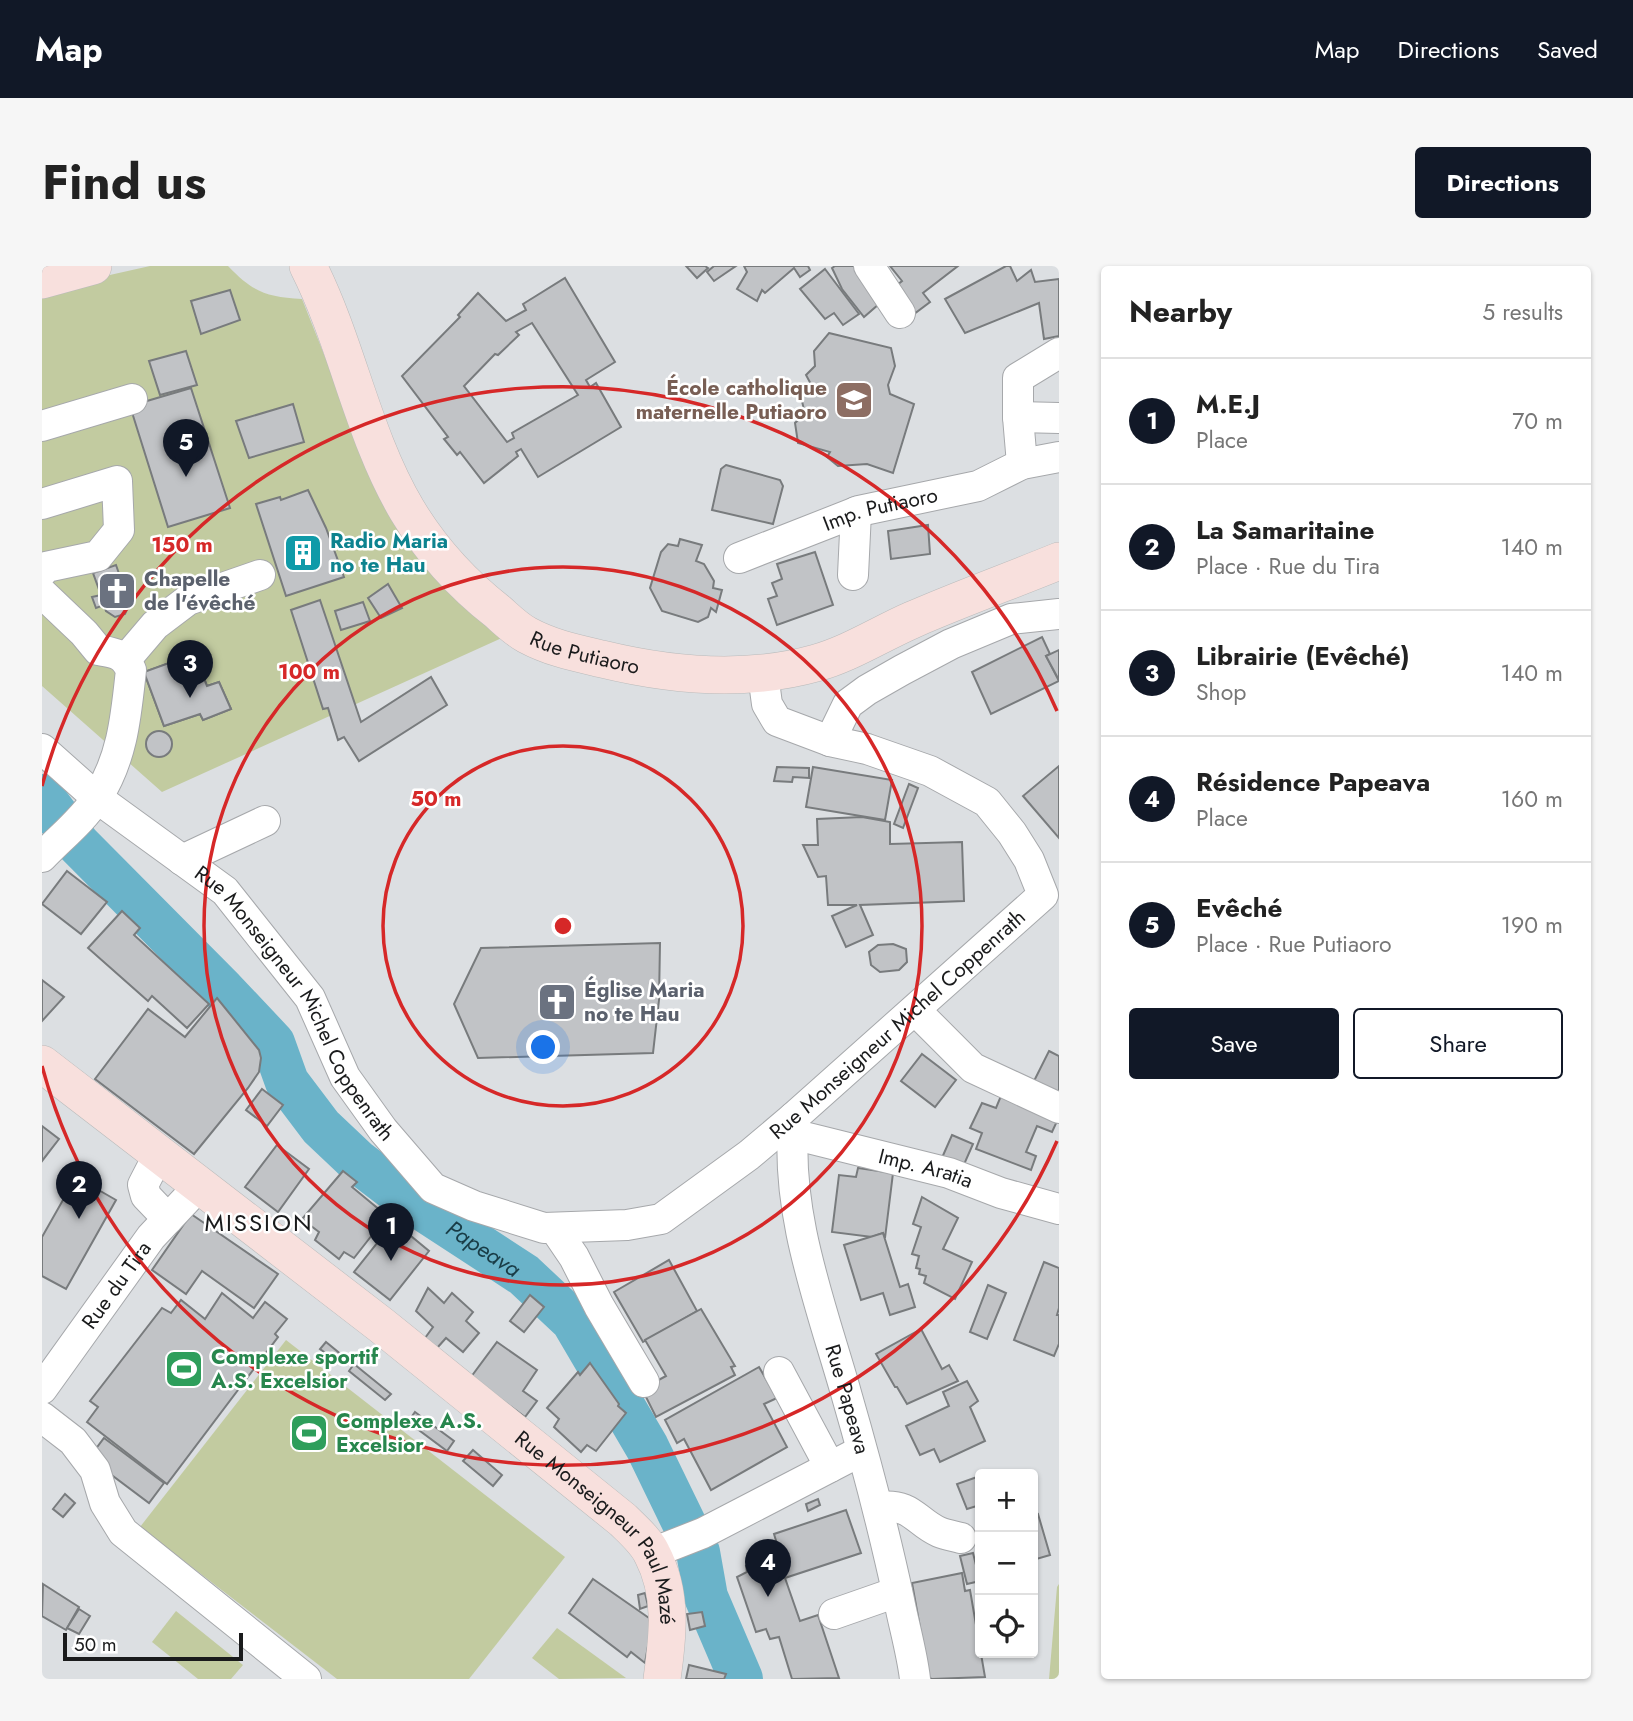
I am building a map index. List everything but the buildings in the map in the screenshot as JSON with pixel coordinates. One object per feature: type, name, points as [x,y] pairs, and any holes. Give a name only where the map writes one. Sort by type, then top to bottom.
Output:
[{"type":"main road","points":[[42,280],[93,266]]},
{"type":"main road","name":"Rue Putiaoro","points":[[308,266],[332,320],[386,470],[426,539],[453,573],[480,598],[525,634],[559,649],[628,665],[700,676],[763,674],[816,663],[839,655],[912,620],[1059,561]]},
{"type":"main road","name":"Rue Monseigneur Paul Mazé","points":[[42,1064],[460,1388],[659,1550],[667,1595],[669,1630],[662,1679]]},
{"type":"street","points":[[869,266],[900,313]]},
{"type":"street","points":[[1022,464],[1018,378],[1059,353]]},
{"type":"street","points":[[42,426],[132,399]]},
{"type":"street","points":[[1018,417],[1059,418]]},
{"type":"street","name":"Imp. Putiaoro","points":[[739,558],[856,513],[978,486],[1022,464],[1059,457]]},
{"type":"street","points":[[42,504],[117,481],[119,530],[98,556],[46,567],[42,572]]},
{"type":"street","points":[[853,575],[856,513]]},
{"type":"street","points":[[126,659],[155,625],[188,600],[260,575]]},
{"type":"street","points":[[42,593],[98,650],[126,659],[131,670],[118,757],[89,808],[49,850]]},
{"type":"street","points":[[830,741],[848,704],[902,670],[951,644],[1010,619],[1059,614]]},
{"type":"street","name":"Rue Monseigneur Michel Coppenrath","points":[[42,749],[89,808],[181,860],[225,891],[310,998],[345,1077],[383,1130],[433,1188],[474,1206],[534,1226],[555,1229],[627,1226],[661,1219],[793,1126],[915,1010],[1054,895],[1012,833],[987,802],[930,771],[867,749],[830,741],[777,721],[767,704],[763,674]]},
{"type":"street","points":[[181,860],[265,821]]},
{"type":"street","points":[[915,1010],[973,1068],[1059,1108]]},
{"type":"street","name":"Imp. Aratia","points":[[793,1126],[1059,1209]]},
{"type":"street","name":"Rue Papeava","points":[[793,1126],[795,1187],[807,1261],[878,1507],[915,1679]]},
{"type":"street","points":[[159,1154],[143,1185],[146,1196],[168,1219]]},
{"type":"street","name":"Rue du Tira","points":[[42,1389],[151,1237],[199,1186]]},
{"type":"street","points":[[555,1229],[575,1257],[598,1306],[644,1382]]},
{"type":"street","points":[[779,1372],[830,1467]]},
{"type":"street","points":[[42,1417],[73,1441],[95,1471],[105,1503],[123,1532],[306,1679]]},
{"type":"street","points":[[659,1550],[703,1533],[861,1451]]},
{"type":"street","points":[[878,1507],[889,1506],[914,1513],[951,1535]]},
{"type":"street","points":[[834,1614],[897,1592]]},
{"type":"green space","points":[[150,266],[228,266],[261,292],[302,299],[378,490],[504,637],[162,792],[42,686],[42,299],[92,279]]},
{"type":"green space","name":"Complexe A.S. Excelsior","points":[[286,1340],[565,1557],[469,1679],[337,1679],[140,1527]]},
{"type":"green space","points":[[1059,1584],[1059,1679],[1049,1679],[1057,1587]]},
{"type":"green space","points":[[176,1611],[243,1665],[231,1679],[198,1679],[152,1642]]},
{"type":"green space","points":[[557,1628],[626,1678],[559,1679],[532,1658]]},
{"type":"waterway","name":"Papeava","points":[[42,796],[78,844],[273,1043],[287,1082],[321,1127],[357,1161],[403,1196],[524,1275],[573,1321],[647,1447],[698,1552],[706,1597],[741,1679]]},
{"type":"place","name":"École catholique maternelle Putiaoro","points":[[854,400]]},
{"type":"place","name":"Evêché","points":[[186,477]]},
{"type":"place","name":"Radio Maria no te Hau","points":[[303,553]]},
{"type":"place","name":"Chapelle de l'évêché","points":[[117,591]]},
{"type":"place","name":"Librairie (Evêché)","points":[[190,698]]},
{"type":"place","name":"Église Maria no te Hau","points":[[557,1002]]},
{"type":"place","name":"La Samaritaine","points":[[79,1219]]},
{"type":"place","name":"M.E.J","points":[[391,1261]]},
{"type":"place","name":"Complexe sportif A.S. Excelsior","points":[[184,1369]]},
{"type":"place","name":"Complexe A.S. Excelsior","points":[[309,1433]]},
{"type":"place","name":"Résidence Papeava","points":[[768,1597]]},
{"type":"district","name":"MISSION","points":[[259,1222]]}]
